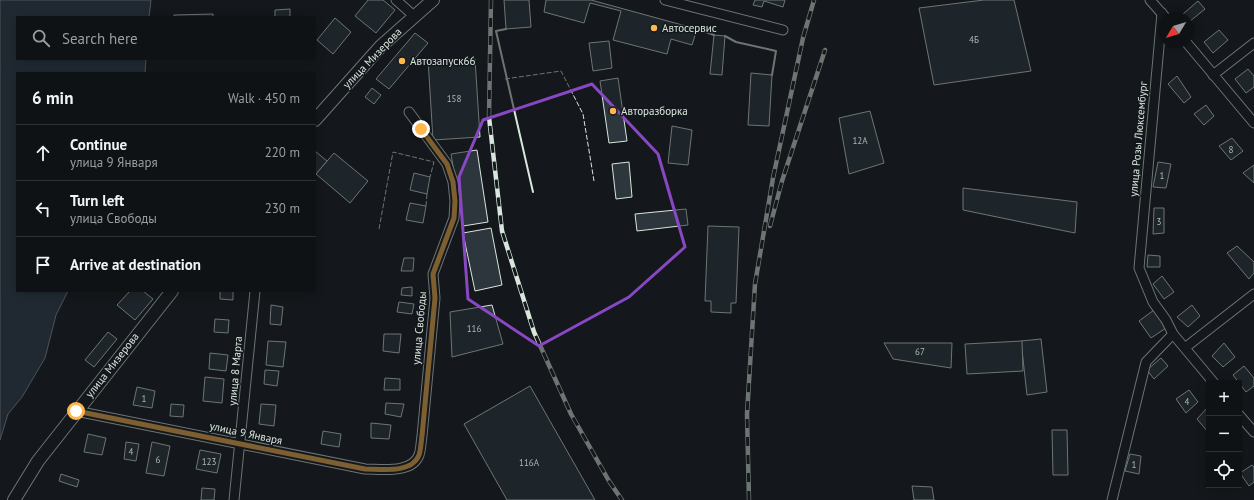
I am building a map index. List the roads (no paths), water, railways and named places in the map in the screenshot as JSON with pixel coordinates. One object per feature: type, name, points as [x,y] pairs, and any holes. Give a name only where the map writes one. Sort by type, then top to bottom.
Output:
[{"type":"street","points":[[396,0],[414,16]]},
{"type":"street","name":"улица Мизерова","points":[[316,119],[381,46],[434,0]]},
{"type":"street","points":[[665,0],[783,30]]},
{"type":"street","points":[[1150,0],[1160,12]]},
{"type":"street","points":[[1213,75],[1254,43]]},
{"type":"street","name":"улица Розы Люксембург","points":[[1161,48],[1139,268],[1153,302],[1166,320],[1173,334]]},
{"type":"street","points":[[1191,48],[1254,122]]},
{"type":"street","name":"улица Свободы","points":[[409,112],[447,164],[453,182],[455,201],[454,218],[433,274],[435,298],[422,436],[419,456],[411,465]]},
{"type":"street","name":"улица Мизерова","points":[[14,500],[38,461],[171,292]]},
{"type":"street","name":"улица 8 Марта","points":[[234,500],[255,292]]},
{"type":"street","points":[[1186,348],[1254,294]]},
{"type":"street","points":[[1112,500],[1146,362],[1173,334],[1212,380]]},
{"type":"street","name":"улица 9 Января","points":[[76,411],[365,469],[394,469],[411,465]]},
{"type":"street","points":[[1240,416],[1254,432]]},
{"type":"water","points":[[0,0],[151,0],[149,16],[16,16],[16,60],[146,60],[145,72],[16,72],[16,292],[68,292],[56,315],[45,358],[22,397],[8,414],[0,440]]},
{"type":"railway","points":[[491,0],[489,117],[502,231],[534,332],[571,414],[609,481],[622,500]]},
{"type":"railway","points":[[749,500],[747,414],[755,284],[773,178],[803,38],[814,0]]},
{"type":"railway","points":[[770,226],[782,181],[825,50]]},
{"type":"place","name":"Автосервис","points":[[654,28]]},
{"type":"place","name":"Автозапуск66","points":[[402,61]]},
{"type":"place","name":"Авторазборка","points":[[613,111]]}]
